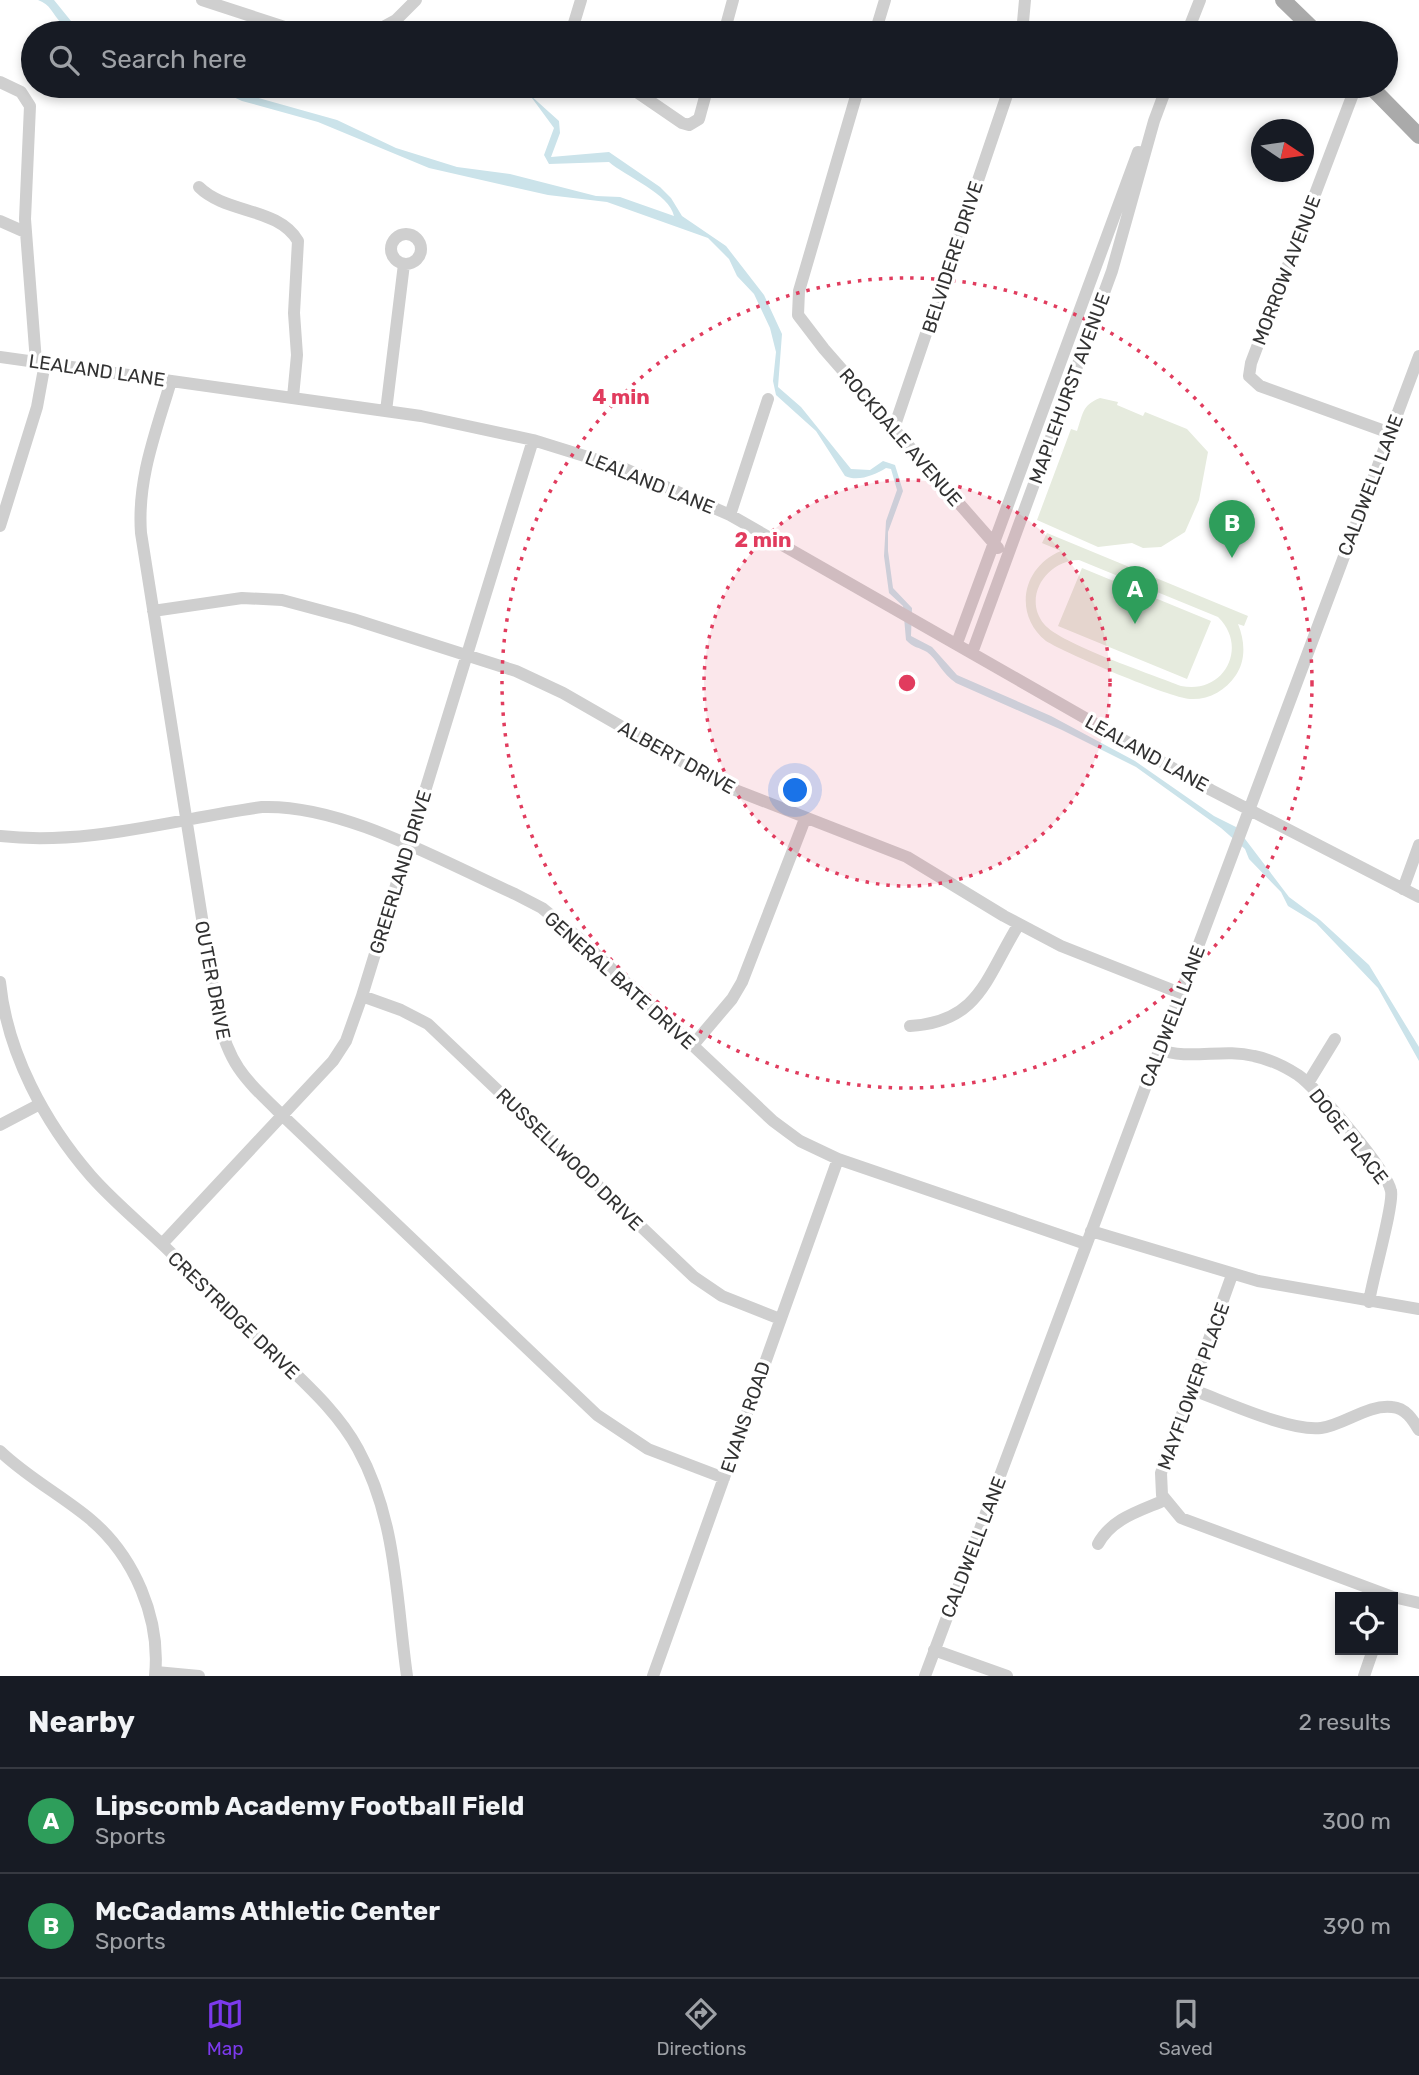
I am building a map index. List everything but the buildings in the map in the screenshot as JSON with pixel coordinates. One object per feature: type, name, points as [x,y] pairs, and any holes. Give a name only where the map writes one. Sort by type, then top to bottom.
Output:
[{"type":"main road","points":[[1283,0],[1305,21]]},
{"type":"main road","points":[[1382,98],[1419,136]]},
{"type":"street","points":[[202,0],[266,21]]},
{"type":"street","points":[[394,21],[416,0]]},
{"type":"street","points":[[575,21],[581,0]]},
{"type":"street","points":[[727,21],[733,0]]},
{"type":"street","points":[[879,21],[885,0]]},
{"type":"street","points":[[1023,21],[1025,0]]},
{"type":"street","points":[[1192,21],[1200,0]]},
{"type":"street","points":[[0,82],[21,93]]},
{"type":"street","points":[[0,526],[37,407],[41,363],[25,232],[30,131],[28,101],[25,98]]},
{"type":"street","points":[[646,98],[682,123],[693,124],[699,119],[705,98]]},
{"type":"street","name":"ROCKDALE AVENUE","points":[[855,98],[799,291],[798,314],[824,349],[992,545],[1007,554]]},
{"type":"street","name":"BELVIDERE DRIVE","points":[[894,428],[1006,98]]},
{"type":"street","name":"MAPLEHURST AVENUE","points":[[972,653],[1112,271],[1163,98]]},
{"type":"street","name":"MORROW AVENUE","points":[[1351,98],[1251,363],[1249,376],[1264,387],[1390,433]]},
{"type":"street","name":"MAPLEHURST AVENUE","points":[[957,643],[1139,147],[1154,121]]},
{"type":"street","points":[[199,187],[215,200],[301,233],[294,313],[298,355],[293,397]]},
{"type":"street","points":[[0,221],[25,232]]},
{"type":"street","points":[[386,411],[404,264]]},
{"type":"street","name":"CALDWELL LANE","points":[[925,1676],[1419,356]]},
{"type":"street","name":"LEALAND LANE","points":[[0,357],[386,411],[533,440],[623,468],[730,515],[1249,810],[1419,897]]},
{"type":"street","name":"OUTER DRIVE","points":[[171,381],[145,464],[140,502],[142,544],[217,1013],[227,1049],[236,1068],[597,1415],[648,1449],[724,1478]]},
{"type":"street","points":[[730,515],[768,399]]},
{"type":"street","name":"GREERLAND DRIVE","points":[[162,1244],[339,1053],[362,996],[533,440]]},
{"type":"street","name":"ALBERT DRIVE","points":[[153,611],[242,598],[282,600],[467,654],[534,678],[725,786],[918,862],[1018,924],[1089,958],[1181,993]]},
{"type":"street","name":"GENERAL BATE DRIVE","points":[[0,836],[70,838],[262,807],[292,807],[334,815],[542,908],[581,940],[787,1132],[838,1159],[1086,1244]]},
{"type":"street","points":[[693,1045],[732,999],[741,982],[805,819]]},
{"type":"street","points":[[0,836],[0,846]]},
{"type":"street","points":[[1403,889],[1419,845]]},
{"type":"street","points":[[910,1026],[945,1021],[965,1010],[1018,924]]},
{"type":"street","name":"CRESTRIDGE DRIVE","points":[[0,982],[12,1036],[40,1104],[91,1176],[324,1402],[359,1450],[377,1489],[392,1547],[407,1676]]},
{"type":"street","name":"RUSSELLWOOD DRIVE","points":[[362,996],[401,1010],[428,1024],[694,1276],[722,1296],[780,1319]]},
{"type":"street","points":[[1308,1083],[1335,1039]]},
{"type":"street","name":"DOGE PLACE","points":[[1158,1049],[1189,1056],[1233,1052],[1255,1056],[1275,1063],[1308,1083],[1382,1172],[1392,1193],[1369,1301]]},
{"type":"street","points":[[0,1125],[40,1104]]},
{"type":"street","name":"EVANS ROAD","points":[[653,1676],[838,1159]]},
{"type":"street","points":[[1091,1231],[1232,1275],[1419,1309]]},
{"type":"street","name":"MAYFLOWER PLACE","points":[[1232,1275],[1193,1390],[1161,1473],[1160,1488],[1165,1500],[1174,1512],[1190,1521],[1377,1592]]},
{"type":"street","points":[[1193,1390],[1305,1427],[1332,1426],[1378,1408],[1396,1407],[1406,1412],[1419,1430]]},
{"type":"street","points":[[0,1451],[88,1517],[120,1552],[148,1609],[156,1642],[156,1674],[199,1676]]},
{"type":"street","points":[[1098,1544],[1106,1531],[1120,1520],[1165,1500]]},
{"type":"street","name":"MAYFLOWER PLACE","points":[[1398,1599],[1419,1603]]},
{"type":"street","points":[[934,1650],[1007,1676]]},
{"type":"street","points":[[1364,1676],[1371,1655]]},
{"type":"shaded area","points":[[1100,398],[1118,402],[1117,405],[1143,416],[1145,412],[1187,429],[1208,452],[1199,500],[1185,532],[1161,547],[1143,548],[1132,543],[1098,547],[1037,520],[1071,429],[1077,431],[1086,407]]},
{"type":"shaded area","points":[[1047,533],[1248,616],[1244,626],[1238,624],[1243,650],[1242,663],[1236,675],[1227,686],[1216,693],[1204,698],[1190,699],[1118,674],[1046,641],[1029,618],[1026,592],[1030,579],[1038,568],[1061,551],[1042,543]],"holes":[[[1079,560],[1218,617],[1227,629],[1231,642],[1227,666],[1220,676],[1209,683],[1196,687],[1181,686],[1108,658],[1053,632],[1044,624],[1038,613],[1037,592],[1041,582],[1057,566]]]},
{"type":"shaded area","points":[[1082,568],[1211,621],[1187,679],[1058,626]]},
{"type":"water","points":[[38,0],[54,0],[71,21],[60,21]]},
{"type":"water","points":[[236,98],[259,98],[337,120],[396,148],[457,167],[510,174],[596,196],[620,197],[674,216],[671,208],[656,193],[609,162],[549,164],[544,155],[554,128],[533,98],[559,121],[560,133],[551,157],[609,152],[660,187],[671,198],[682,216],[726,246],[764,295],[782,334],[778,387],[801,407],[851,469],[870,470],[883,461],[895,465],[903,491],[888,532],[888,551],[893,588],[912,608],[911,636],[932,647],[957,675],[1051,716],[1135,761],[1214,816],[1236,827],[1289,897],[1320,920],[1369,965],[1419,1047],[1419,1061],[1378,988],[1316,923],[1288,906],[1281,892],[1249,859],[1245,849],[1221,828],[1136,767],[1062,730],[956,683],[931,655],[906,640],[903,606],[889,593],[884,556],[886,521],[897,490],[891,469],[886,468],[861,478],[845,476],[816,431],[776,395],[773,381],[776,352],[770,328],[754,294],[737,276],[729,259],[708,238],[607,202],[548,195],[429,168],[318,122]]},
{"type":"place","name":"McCadams Athletic Center","points":[[1232,558]]},
{"type":"place","name":"Lipscomb Academy Football Field","points":[[1135,624]]}]
